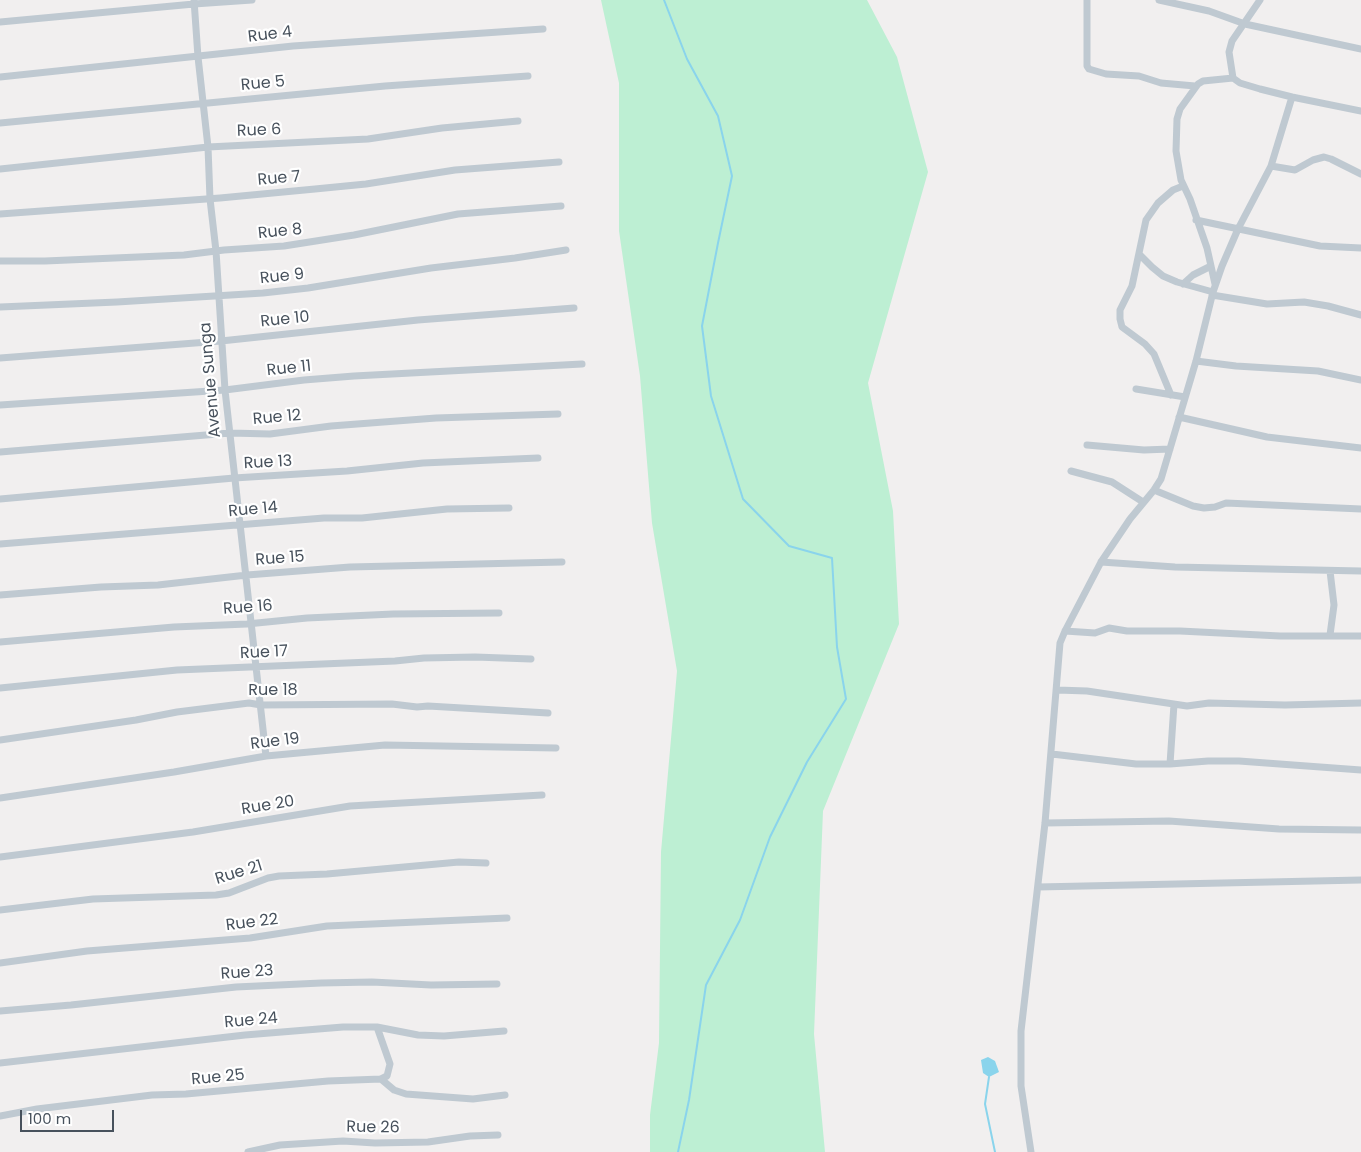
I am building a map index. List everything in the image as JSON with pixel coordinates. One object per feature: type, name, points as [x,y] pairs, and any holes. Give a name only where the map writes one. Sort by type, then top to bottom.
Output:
[{"type":"street","points":[[0,22],[194,2],[252,0]]},
{"type":"street","points":[[1086,0],[1087,66],[1089,69],[1106,74],[1139,76],[1161,83],[1195,86]]},
{"type":"street","points":[[1159,0],[1209,11],[1245,24],[1361,49]]},
{"type":"street","points":[[1233,78],[1229,52],[1232,41],[1260,0]]},
{"type":"street","name":"Avenue Sunga","points":[[194,2],[208,147],[210,199],[216,251],[225,390],[266,756]]},
{"type":"street","name":"Rue 4","points":[[0,77],[329,43],[544,29]]},
{"type":"street","name":"Rue 5","points":[[0,123],[385,86],[528,76]]},
{"type":"street","points":[[1213,291],[1207,248],[1190,199],[1183,186],[1176,151],[1176,119],[1180,109],[1195,86],[1203,81],[1233,78],[1246,85],[1292,97],[1361,111]]},
{"type":"street","points":[[1031,1152],[1021,1086],[1021,1031],[1052,754],[1060,644],[1101,562],[1130,519],[1161,479],[1196,361],[1213,291],[1238,230],[1271,166],[1292,97]]},
{"type":"street","name":"Rue 6","points":[[0,169],[208,147],[368,138],[442,128],[518,121]]},
{"type":"street","points":[[1271,166],[1295,170],[1313,160],[1324,158],[1331,159],[1361,174]]},
{"type":"street","name":"Rue 7","points":[[0,214],[210,199],[366,184],[482,167],[559,162]]},
{"type":"street","points":[[1171,395],[1154,354],[1145,344],[1126,332],[1122,327],[1120,310],[1132,286],[1146,220],[1158,203],[1173,190],[1183,186]]},
{"type":"street","name":"Rue 8","points":[[0,261],[165,256],[302,244],[458,214],[561,206]]},
{"type":"street","points":[[1196,220],[1320,246],[1361,248]]},
{"type":"street","name":"Rue 9","points":[[0,307],[218,297],[308,288],[432,268],[566,250]]},
{"type":"street","points":[[1139,254],[1163,276],[1183,284],[1267,304],[1304,302],[1361,315]]},
{"type":"street","points":[[1183,284],[1193,275],[1211,266]]},
{"type":"street","name":"Rue 10","points":[[0,358],[221,341],[418,320],[574,308]]},
{"type":"street","points":[[1196,361],[1236,366],[1318,371],[1361,380]]},
{"type":"street","name":"Rue 11","points":[[0,405],[225,390],[354,376],[582,364]]},
{"type":"street","points":[[1136,389],[1185,397]]},
{"type":"street","name":"Rue 12","points":[[0,452],[230,433],[270,434],[331,426],[436,418],[558,414]]},
{"type":"street","points":[[1179,417],[1267,437],[1361,448]]},
{"type":"street","points":[[1087,445],[1144,450],[1170,449]]},
{"type":"street","name":"Rue 13","points":[[0,499],[234,478],[347,471],[423,463],[538,458]]},
{"type":"street","points":[[1071,470],[1112,482],[1143,502]]},
{"type":"street","points":[[1154,490],[1193,506],[1204,508],[1216,507],[1226,503],[1361,509]]},
{"type":"street","name":"Rue 14","points":[[0,544],[324,518],[362,518],[447,509],[509,508]]},
{"type":"street","name":"Rue 15","points":[[0,595],[101,587],[158,585],[247,575],[350,568],[562,562]]},
{"type":"street","points":[[1101,562],[1143,566],[1361,571]]},
{"type":"street","points":[[1330,571],[1334,604],[1330,635]]},
{"type":"street","name":"Rue 16","points":[[0,642],[307,618],[393,614],[499,613]]},
{"type":"street","points":[[1065,631],[1095,633],[1109,628],[1128,631],[1180,631],[1280,636],[1361,636]]},
{"type":"street","name":"Rue 17","points":[[0,688],[147,672],[475,657],[531,659]]},
{"type":"street","points":[[1056,690],[1088,691],[1187,706],[1209,703],[1285,705],[1361,703]]},
{"type":"street","name":"Rue 18","points":[[0,740],[136,720],[185,710],[249,703],[261,705],[386,703],[411,706],[548,712]]},
{"type":"street","points":[[1170,764],[1174,704]]},
{"type":"street","name":"Rue 19","points":[[0,798],[266,756],[393,745],[556,748]]},
{"type":"street","points":[[1052,754],[1136,764],[1239,761],[1361,770]]},
{"type":"street","name":"Rue 20","points":[[0,857],[193,832],[350,806],[542,795]]},
{"type":"street","points":[[1045,823],[1169,821],[1279,829],[1361,830]]},
{"type":"street","name":"Rue 21","points":[[0,910],[93,899],[216,896],[279,876],[326,874],[460,862],[486,863]]},
{"type":"street","points":[[1038,887],[1361,880]]},
{"type":"street","name":"Rue 22","points":[[0,963],[87,951],[250,938],[347,924],[507,918]]},
{"type":"street","name":"Rue 23","points":[[0,1011],[97,1003],[236,987],[372,982],[430,985],[497,984]]},
{"type":"street","points":[[377,1027],[390,1064],[387,1076],[381,1079],[394,1090],[406,1094],[473,1099],[506,1095]]},
{"type":"street","name":"Rue 24","points":[[0,1064],[245,1035],[344,1028],[377,1027],[418,1035],[444,1036],[504,1031]]},
{"type":"street","name":"Rue 25","points":[[0,1116],[37,1109],[152,1095],[186,1094],[328,1081],[381,1079]]},
{"type":"street","name":"Rue 26","points":[[248,1152],[280,1145],[343,1141],[375,1143],[428,1142],[470,1136],[498,1135]]},
{"type":"green space","points":[[601,0],[867,0],[897,57],[928,172],[868,383],[893,511],[899,624],[823,811],[814,1034],[825,1152],[650,1152],[650,1115],[659,1043],[661,852],[677,671],[652,523],[640,376],[619,231],[619,83]]},
{"type":"water","points":[[988,1057],[995,1061],[999,1072],[989,1077],[983,1073],[981,1060]]},
{"type":"waterway","points":[[664,0],[687,59],[718,116],[732,176],[702,326],[711,396],[743,499],[789,546],[832,558],[837,647],[846,699],[807,762],[770,837],[740,920],[706,985],[689,1100],[678,1152]]},
{"type":"waterway","points":[[989,1077],[985,1104],[995,1152]]}]
